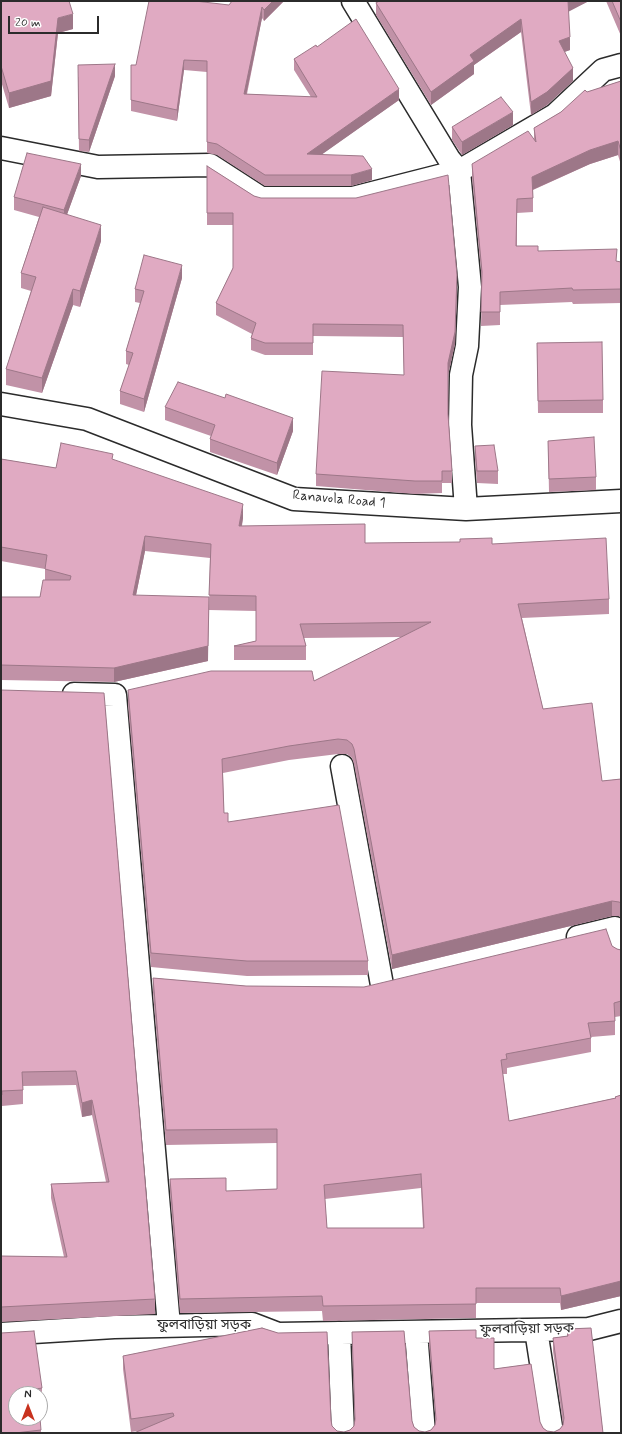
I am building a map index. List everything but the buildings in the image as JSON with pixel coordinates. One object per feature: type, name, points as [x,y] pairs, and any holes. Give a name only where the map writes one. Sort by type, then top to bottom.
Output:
[{"type":"street","points":[[353,1],[449,159],[459,171],[470,287],[468,346],[461,375],[460,425],[466,509]]},
{"type":"street","points":[[1,148],[98,167],[210,165],[261,198],[353,198],[459,171],[555,114],[603,70],[621,65]]},
{"type":"street","name":"Ranavola Road 1","points":[[1,404],[87,419],[294,498],[466,509],[621,501]]},
{"type":"street","points":[[54,693],[115,695],[137,690]]},
{"type":"street","points":[[115,695],[169,1326]]},
{"type":"street","points":[[342,766],[373,987],[404,980]]},
{"type":"street","points":[[555,943],[615,928],[621,952]]},
{"type":"street","points":[[139,979],[162,981]]},
{"type":"street","name":"ফুলবাড়িয়া সড়ক","points":[[1,1334],[114,1327],[252,1324],[278,1334],[589,1329],[621,1321]]},
{"type":"street","points":[[536,1330],[552,1433]]},
{"type":"street","points":[[416,1332],[424,1433]]},
{"type":"street","points":[[339,1333],[343,1433]]}]
